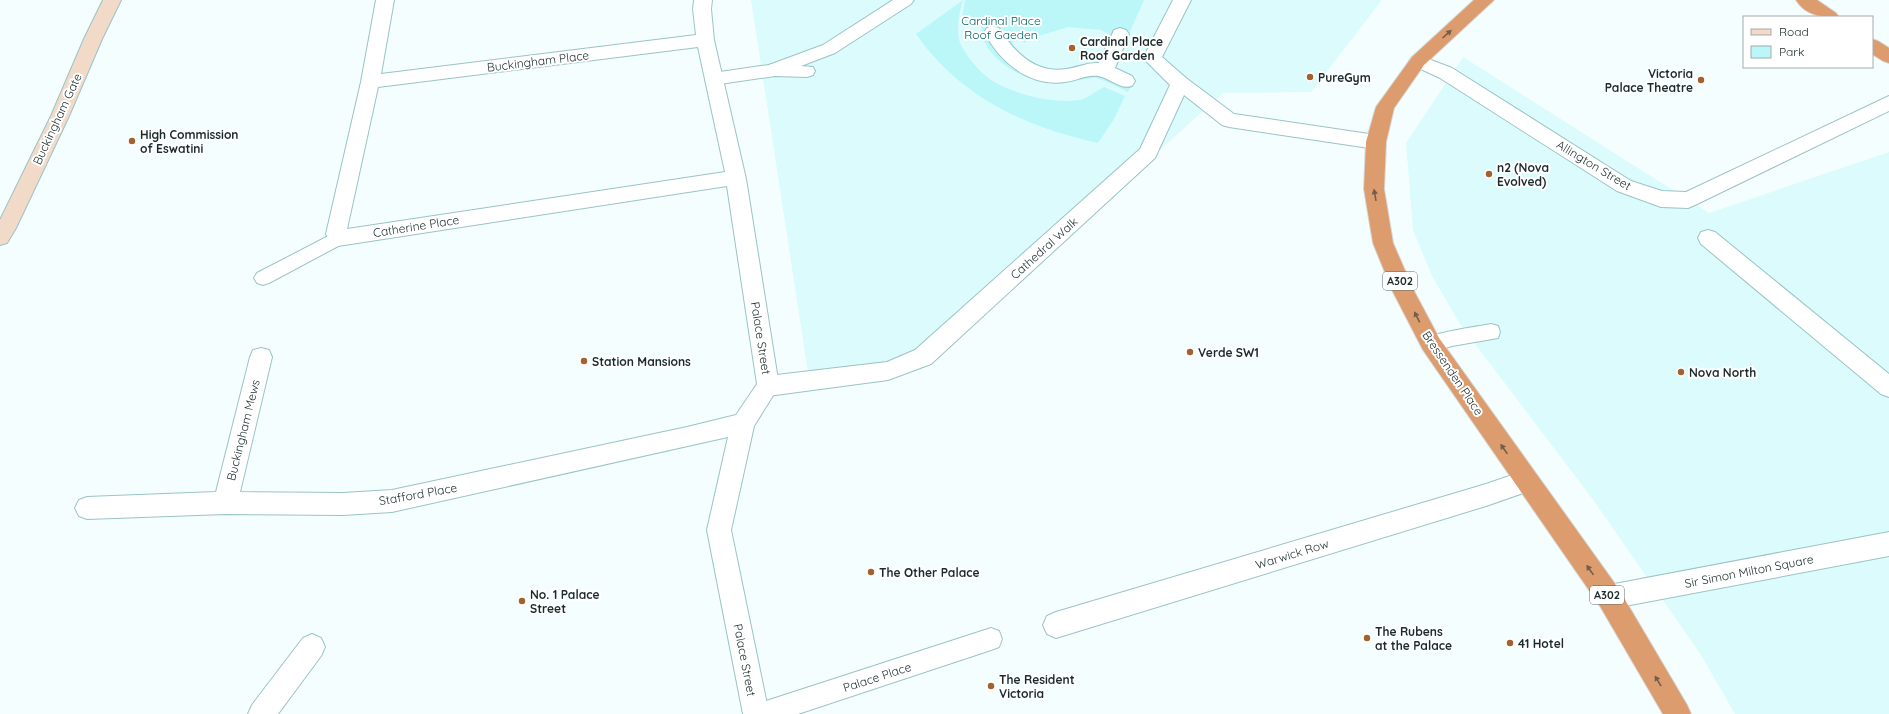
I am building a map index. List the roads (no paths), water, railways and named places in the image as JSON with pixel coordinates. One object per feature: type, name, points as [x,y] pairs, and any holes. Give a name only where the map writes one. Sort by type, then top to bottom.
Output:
[{"type":"highway","name":"Bressenden Place","points":[[1485,0],[1418,61],[1385,106],[1376,142],[1374,189],[1383,243],[1404,292],[1431,344],[1609,598],[1678,714]]},
{"type":"highway","points":[[1805,0],[1829,16]]},
{"type":"highway","points":[[1873,46],[1889,57]]},
{"type":"main road","name":"Buckingham Gate","points":[[0,237],[6,228],[60,116],[112,0]]},
{"type":"street","points":[[338,238],[336,234],[370,82],[385,0]]},
{"type":"street","name":"Palace Street","points":[[703,0],[702,9],[705,40],[736,179],[768,386],[743,423],[719,530],[756,714]]},
{"type":"street","points":[[775,70],[829,49],[904,0]]},
{"type":"street","points":[[1182,0],[1152,58],[1180,83],[1229,120],[1376,142]]},
{"type":"street","points":[[993,32],[999,45],[1010,56],[1037,72],[1061,76],[1094,69],[1105,71],[1126,81]]},
{"type":"street","points":[[1105,71],[1120,34]]},
{"type":"street","name":"Buckingham Place","points":[[370,82],[705,40]]},
{"type":"street","name":"Allington Street","points":[[1418,61],[1446,73],[1624,186],[1661,199],[1688,200],[1889,103]]},
{"type":"street","name":"Cathedral Walk","points":[[768,386],[888,371],[923,357],[1148,153],[1180,83]]},
{"type":"street","name":"Catherine Place","points":[[338,238],[712,181],[736,179]]},
{"type":"street","points":[[1708,238],[1889,387]]},
{"type":"street","name":"Buckingham Mews","points":[[226,502],[261,357]]},
{"type":"street","name":"Stafford Place","points":[[87,508],[226,502],[343,504],[392,501],[687,437],[743,423]]},
{"type":"street","name":"Warwick Row","points":[[1056,625],[1486,495],[1527,481]]},
{"type":"street","name":"Sir Simon Milton Square","points":[[1609,598],[1889,544]]},
{"type":"street","points":[[261,714],[312,647]]},
{"type":"lane","points":[[713,80],[775,70],[807,71]]},
{"type":"lane","points":[[263,278],[338,238]]},
{"type":"lane","points":[[1431,344],[1452,338],[1491,332]]},
{"type":"lane","name":"Palace Place","points":[[763,714],[991,639]]},
{"type":"place","name":"Cardinal Place Roof Garden","points":[[1072,48]]},
{"type":"place","name":"PureGym","points":[[1310,77]]},
{"type":"place","name":"Victoria Palace Theatre","points":[[1701,80]]},
{"type":"place","name":"High Commission of Eswatini","points":[[132,141]]},
{"type":"place","name":"n2 (Nova Evolved)","points":[[1489,174]]},
{"type":"place","name":"Verde SW1","points":[[1190,352]]},
{"type":"place","name":"Station Mansions","points":[[584,361]]},
{"type":"place","name":"Nova North","points":[[1681,372]]},
{"type":"place","name":"The Other Palace","points":[[871,572]]},
{"type":"place","name":"No. 1 Palace Street","points":[[522,601]]},
{"type":"place","name":"The Rubens at the Palace","points":[[1367,638]]},
{"type":"place","name":"41 Hotel","points":[[1510,643]]},
{"type":"place","name":"The Resident Victoria","points":[[991,686]]},
{"type":"park label","name":"Cardinal Place Roof Gaeden","points":[[1001,27]]}]
